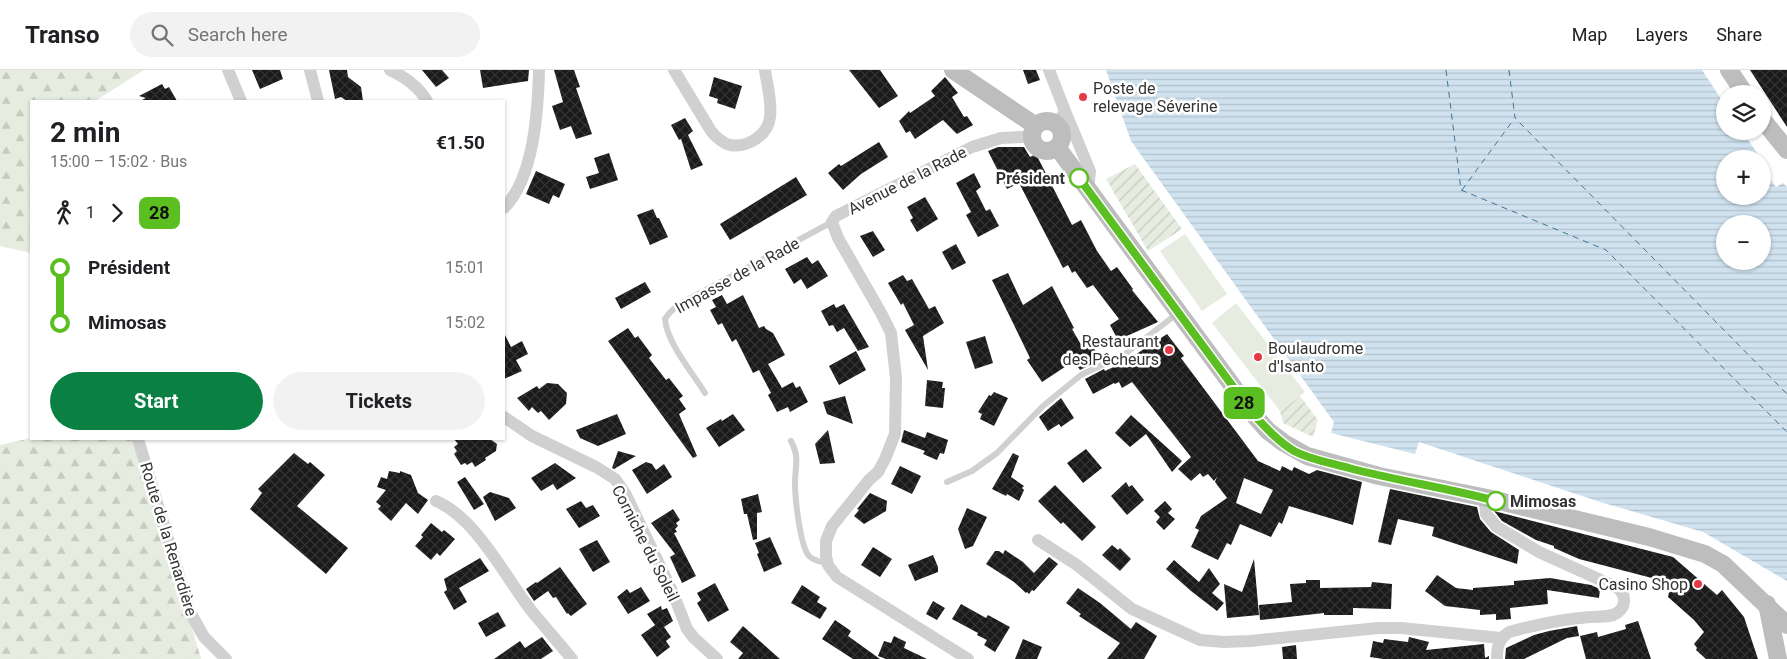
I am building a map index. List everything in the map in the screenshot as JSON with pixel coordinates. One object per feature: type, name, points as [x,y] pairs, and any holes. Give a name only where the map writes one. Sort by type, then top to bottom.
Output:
[{"type":"main road","points":[[953,70],[1030,131],[1035,146],[1039,149],[1048,151],[1056,148],[1061,139],[1061,118],[1044,122],[1030,131]]},
{"type":"main road","points":[[1729,70],[1739,85]]},
{"type":"main road","points":[[1771,130],[1787,150]]},
{"type":"main road","points":[[1056,148],[1254,415],[1268,431],[1295,451],[1379,476],[1487,498],[1649,537],[1705,554],[1723,564],[1787,625]]},
{"type":"main road","points":[[1766,604],[1780,646]]},
{"type":"street","points":[[228,70],[241,100]]},
{"type":"street","points":[[310,70],[318,100]]},
{"type":"street","points":[[390,70],[412,83],[420,90],[426,100]]},
{"type":"street","points":[[505,207],[516,192],[528,162],[535,122],[539,70]]},
{"type":"street","points":[[674,70],[711,131],[718,139],[730,145],[748,143],[766,130],[770,108],[765,70]]},
{"type":"street","points":[[1049,70],[1061,118],[1090,171],[1088,190]]},
{"type":"street","name":"Avenue de la Rade","points":[[827,563],[825,548],[829,532],[857,494],[878,472],[892,442],[895,434],[896,396],[895,356],[891,333],[838,238],[832,222],[836,216],[972,147],[1030,131]]},
{"type":"street","name":"Corniche du Soleil","points":[[505,418],[526,433],[596,467],[615,479],[626,495],[673,593],[687,630],[717,659]]},
{"type":"street","name":"Route de la Renardière","points":[[138,440],[190,612],[204,637],[226,659]]},
{"type":"street","points":[[1487,498],[1485,504],[1486,514],[1498,527],[1538,552],[1616,587],[1622,592],[1624,600],[1622,607],[1616,614],[1540,625],[1509,632],[1501,638],[1497,646],[1497,659]]},
{"type":"street","points":[[436,501],[455,511],[471,526],[530,608],[572,659]]},
{"type":"street","points":[[1038,540],[1077,565],[1132,609],[1200,640],[1224,642],[1250,641],[1378,628],[1402,628],[1501,638]]},
{"type":"street","points":[[827,563],[837,577],[968,659]]},
{"type":"lane","name":"Impasse de la Rade","points":[[705,393],[668,331],[665,319],[668,314],[689,299],[832,222]]},
{"type":"lane","points":[[947,482],[972,471],[997,453],[1043,406],[1081,375],[1125,354],[1178,313]]},
{"type":"lane","points":[[791,441],[797,454],[798,464],[795,483],[802,542],[810,558],[827,563]]},
{"type":"green space","points":[[0,70],[144,70],[97,100],[30,100],[30,253],[0,246]]},
{"type":"green space","points":[[1135,164],[1182,229],[1148,251],[1106,179]]},
{"type":"green space","points":[[1185,234],[1227,294],[1202,311],[1160,251]]},
{"type":"green space","name":"Boulaudrome d'Isanto","points":[[1236,303],[1305,392],[1280,411],[1212,323]]},
{"type":"green space","points":[[1300,396],[1318,420],[1313,437],[1283,423],[1280,411]]},
{"type":"green space","points":[[30,438],[30,440],[138,440],[201,659],[0,659],[0,445]]},
{"type":"water","points":[[1106,70],[1702,70],[1716,91],[1716,140],[1748,140],[1755,150],[1716,150],[1716,205],[1771,205],[1771,180],[1776,187],[1783,183],[1787,187],[1787,581],[1703,532],[1597,501],[1419,442],[1415,454],[1331,433],[1334,422],[1131,141]]},
{"type":"building","points":[[252,70],[280,70],[283,79],[260,89]]},
{"type":"building","points":[[329,70],[347,70],[348,77],[361,87],[363,100],[346,100],[341,97],[335,99]]},
{"type":"building","points":[[422,70],[442,70],[449,78],[436,87]]},
{"type":"building","points":[[480,70],[529,70],[528,81],[483,88]]},
{"type":"building","points":[[554,70],[574,70],[580,87],[576,88],[592,134],[576,139],[571,126],[560,130],[552,106],[563,102]]},
{"type":"building","points":[[849,70],[880,70],[898,96],[879,108]]},
{"type":"building","points":[[1023,70],[1036,70],[1040,80],[1028,84]]},
{"type":"building","points":[[1750,70],[1787,70],[1787,127],[1771,102],[1771,85],[1760,85]]},
{"type":"building","points":[[714,77],[742,86],[735,109],[717,103],[718,99],[709,96]]},
{"type":"building","points":[[945,77],[958,93],[952,97],[964,117],[967,116],[973,125],[957,134],[943,120],[915,139],[910,131],[906,133],[899,121],[909,111],[910,113],[935,96],[931,91]]},
{"type":"building","points":[[162,84],[165,89],[169,87],[176,100],[142,100],[146,98],[139,96]]},
{"type":"building","points":[[685,118],[693,131],[688,135],[703,165],[691,170],[681,139],[679,140],[671,125]]},
{"type":"building","points":[[879,142],[888,157],[861,174],[843,190],[828,173],[839,164],[841,166]]},
{"type":"building","points":[[998,147],[1024,147],[1030,157],[1036,154],[1072,225],[1081,220],[1097,251],[1111,271],[1117,267],[1132,290],[1158,322],[1118,340],[1110,325],[1119,319],[1093,285],[1087,288],[1075,271],[1072,273],[1068,265],[1063,268],[1019,183],[1007,189],[988,151]]},
{"type":"building","points":[[609,153],[618,180],[590,189],[586,177],[599,173],[594,158]]},
{"type":"building","points":[[536,171],[565,184],[559,198],[553,195],[549,204],[526,194]]},
{"type":"building","points":[[974,173],[981,187],[976,191],[986,211],[990,209],[999,226],[978,237],[966,215],[971,212],[956,183]]},
{"type":"building","points":[[796,177],[807,195],[730,240],[720,224]]},
{"type":"building","points":[[925,197],[938,219],[917,232],[910,220],[913,218],[907,207]]},
{"type":"building","points":[[653,209],[668,237],[650,245],[637,215]]},
{"type":"building","points":[[873,231],[885,250],[873,257],[860,236]]},
{"type":"building","points":[[956,244],[966,263],[952,270],[942,252]]},
{"type":"building","points":[[807,257],[812,264],[818,260],[828,276],[807,289],[801,279],[794,284],[785,269]]},
{"type":"building","points":[[1008,273],[1023,305],[1052,286],[1083,348],[1092,344],[1100,360],[1080,370],[1074,361],[1042,382],[1027,360],[1030,358],[992,280]]},
{"type":"building","points":[[903,275],[907,281],[912,279],[929,309],[935,306],[944,323],[923,336],[928,370],[905,330],[914,325],[903,303],[901,305],[888,283]]},
{"type":"building","points":[[645,282],[651,292],[621,309],[615,298]]},
{"type":"building","points":[[722,295],[727,304],[743,295],[759,328],[764,326],[773,333],[785,355],[768,364],[782,388],[793,382],[796,388],[800,386],[808,402],[790,412],[788,407],[777,412],[768,395],[771,393],[759,370],[753,373],[736,339],[732,342],[722,323],[718,325],[710,310],[716,307],[712,300]]},
{"type":"building","points":[[834,304],[836,308],[844,304],[869,347],[858,351],[844,328],[837,332],[833,325],[829,326],[821,311]]},
{"type":"building","points":[[628,328],[635,338],[638,336],[652,355],[649,358],[666,380],[669,378],[683,396],[679,399],[686,409],[679,414],[697,456],[693,458],[608,341]]},
{"type":"building","points":[[1167,334],[1184,356],[1181,358],[1258,461],[1280,471],[1282,466],[1292,471],[1294,467],[1309,474],[1317,470],[1362,482],[1353,525],[1289,506],[1282,524],[1279,522],[1271,537],[1240,524],[1231,545],[1227,543],[1218,560],[1191,547],[1199,530],[1195,528],[1201,516],[1227,498],[1215,482],[1217,477],[1214,481],[1208,474],[1203,477],[1200,473],[1191,481],[1178,469],[1191,457],[1132,382],[1122,388],[1119,382],[1114,383],[1093,394],[1085,379],[1104,369],[1105,371],[1124,362]],"holes":[[[1244,478],[1273,490],[1261,514],[1236,503]]]},
{"type":"building","points":[[505,335],[511,347],[522,341],[528,354],[516,360],[522,371],[505,379]]},
{"type":"building","points":[[985,336],[993,363],[975,369],[966,342]]},
{"type":"building","points":[[856,351],[866,370],[839,385],[829,366]]},
{"type":"building","points":[[927,380],[943,382],[942,388],[945,388],[943,408],[925,406]]},
{"type":"building","points":[[547,383],[558,384],[567,393],[566,404],[549,420],[541,411],[538,413],[532,407],[529,411],[517,398],[537,386],[539,389]]},
{"type":"building","points":[[994,392],[1008,398],[994,426],[980,419],[982,414],[978,412],[989,395],[991,396]]},
{"type":"building","points":[[845,396],[853,424],[827,414],[823,402]]},
{"type":"building","points":[[1061,398],[1074,418],[1061,427],[1059,424],[1048,431],[1039,417]]},
{"type":"building","points":[[617,414],[626,434],[598,446],[580,438],[576,430]]},
{"type":"building","points":[[733,414],[745,430],[719,447],[706,428]]},
{"type":"building","points":[[1131,415],[1182,461],[1172,472],[1146,434],[1130,447],[1115,433]]},
{"type":"building","points":[[828,430],[835,463],[820,464],[815,444]]},
{"type":"building","points":[[904,430],[925,438],[927,432],[948,440],[944,454],[940,453],[937,460],[923,454],[925,451],[901,442]]},
{"type":"building","points":[[455,440],[491,440],[497,444],[496,451],[475,467],[472,462],[467,465],[465,463],[461,465],[454,454],[457,451],[454,447],[458,444]]},
{"type":"building","points":[[1086,449],[1102,468],[1083,483],[1067,463]]},
{"type":"building","points":[[618,451],[636,456],[614,469],[612,468]]},
{"type":"building","points":[[294,453],[308,464],[310,462],[325,475],[297,506],[348,548],[326,574],[250,509],[262,493],[258,489]]},
{"type":"building","points":[[1013,453],[1019,456],[1011,477],[1024,486],[1019,501],[1007,494],[1006,496],[992,489]]},
{"type":"building","points":[[646,462],[652,464],[656,470],[664,464],[672,477],[647,494],[632,470]]},
{"type":"building","points":[[555,463],[576,478],[557,490],[553,484],[541,491],[531,478]]},
{"type":"building","points":[[900,466],[921,476],[912,494],[891,484]]},
{"type":"building","points":[[389,471],[400,473],[400,471],[411,475],[418,493],[428,500],[418,514],[406,503],[391,521],[378,509],[381,506],[376,502],[386,490],[377,487],[381,477],[387,479]]},
{"type":"building","points":[[465,477],[484,504],[474,510],[457,482]]},
{"type":"building","points":[[1126,482],[1129,487],[1132,485],[1144,500],[1127,515],[1111,496]]},
{"type":"building","points":[[1055,485],[1096,527],[1082,541],[1063,522],[1061,524],[1038,501]]},
{"type":"building","points":[[1390,489],[1477,507],[1480,519],[1491,532],[1519,550],[1517,564],[1432,536],[1434,527],[1398,519],[1391,545],[1378,542]]},
{"type":"building","points":[[490,492],[509,498],[516,508],[495,521],[483,497]]},
{"type":"building","points":[[870,493],[887,501],[886,511],[864,524],[854,516],[859,510],[857,509]]},
{"type":"building","points":[[758,494],[762,512],[757,513],[757,539],[753,540],[747,514],[744,514],[741,499]]},
{"type":"building","points":[[581,501],[586,508],[593,505],[600,516],[579,528],[566,509]]},
{"type":"building","points":[[1165,501],[1172,509],[1168,513],[1175,519],[1164,530],[1156,522],[1160,517],[1154,511]]},
{"type":"building","points":[[967,508],[987,517],[973,546],[965,549],[958,529]]},
{"type":"building","points":[[673,509],[680,520],[676,523],[678,526],[675,529],[677,532],[674,533],[696,576],[682,583],[670,557],[675,554],[651,523]]},
{"type":"building","points":[[1494,511],[1673,557],[1717,595],[1722,590],[1744,617],[1758,659],[1706,659],[1696,650],[1697,648],[1694,644],[1704,632],[1694,620],[1668,597],[1671,583],[1579,559],[1554,548],[1554,546],[1536,540],[1502,521]]},
{"type":"building","points":[[431,523],[455,539],[440,556],[437,553],[431,560],[415,546]]},
{"type":"building","points":[[770,537],[782,564],[764,572],[755,543]]},
{"type":"building","points":[[597,540],[610,562],[593,572],[579,549]]},
{"type":"building","points":[[1112,545],[1118,550],[1120,548],[1131,559],[1120,571],[1102,555]]},
{"type":"building","points":[[873,547],[892,559],[880,577],[861,565]]},
{"type":"building","points":[[1005,550],[1023,562],[1034,573],[1049,557],[1058,564],[1034,591],[1032,590],[1029,594],[986,564],[995,551],[1003,554]]},
{"type":"building","points":[[933,555],[938,572],[915,581],[908,565]]},
{"type":"building","points":[[480,558],[489,571],[459,588],[467,602],[454,610],[444,592],[447,590],[444,579]]},
{"type":"building","points":[[1254,559],[1259,615],[1227,618],[1224,584],[1242,592]]},
{"type":"building","points":[[1174,560],[1199,582],[1209,568],[1220,584],[1212,593],[1224,603],[1217,611],[1166,569]]},
{"type":"building","points":[[560,567],[587,604],[571,616],[567,614],[556,597],[553,598],[548,591],[534,601],[526,589]]},
{"type":"building","points":[[1437,575],[1456,588],[1473,590],[1473,588],[1514,585],[1514,581],[1550,578],[1591,585],[1600,589],[1599,598],[1547,590],[1548,604],[1510,608],[1511,619],[1496,620],[1496,614],[1480,615],[1480,610],[1445,606],[1425,591]]},
{"type":"building","points":[[1306,580],[1320,580],[1320,588],[1371,587],[1372,582],[1392,584],[1391,609],[1353,608],[1353,615],[1324,615],[1324,613],[1260,620],[1259,605],[1292,602],[1290,584],[1306,583]]},
{"type":"building","points":[[715,583],[729,610],[708,622],[697,603],[701,600],[697,593]]},
{"type":"building","points":[[802,585],[820,597],[817,602],[827,608],[820,619],[791,603]]},
{"type":"building","points":[[641,587],[650,601],[628,614],[617,597],[627,589],[630,593]]},
{"type":"building","points":[[1078,588],[1100,603],[1131,629],[1136,622],[1157,636],[1144,659],[1107,659],[1120,643],[1079,616],[1081,614],[1066,603]]},
{"type":"building","points":[[933,601],[945,608],[937,620],[926,614]]},
{"type":"building","points":[[961,604],[986,618],[988,615],[1010,627],[995,652],[984,645],[987,640],[977,635],[978,633],[952,619]]},
{"type":"building","points":[[661,606],[662,610],[667,608],[673,621],[664,627],[671,637],[666,641],[670,647],[657,657],[641,635],[655,625],[647,614]]},
{"type":"building","points":[[498,612],[506,626],[486,637],[478,623]]},
{"type":"building","points":[[835,620],[851,631],[848,636],[880,659],[853,659],[822,639]]},
{"type":"building","points":[[1638,621],[1651,659],[1586,659],[1580,636],[1597,632],[1598,637],[1626,629],[1625,625]]},
{"type":"building","points":[[743,626],[780,659],[738,659],[743,653],[730,642]]},
{"type":"building","points":[[1577,626],[1579,636],[1567,638],[1524,659],[1505,659],[1506,648],[1534,635]]},
{"type":"building","points":[[894,636],[906,642],[904,648],[927,659],[886,659],[878,656],[884,641],[891,643]]},
{"type":"building","points":[[542,637],[553,651],[541,659],[494,659],[520,641],[525,648]]},
{"type":"building","points":[[1409,637],[1429,642],[1426,650],[1484,644],[1485,658],[1489,656],[1489,659],[1383,659],[1370,657],[1373,641],[1383,643],[1384,639],[1408,642]]},
{"type":"building","points":[[1023,639],[1042,647],[1037,659],[1015,659]]},
{"type":"building","points":[[1296,645],[1297,659],[1283,659],[1282,647]]},
{"type":"ferry route","points":[[1446,70],[1461,190]]},
{"type":"ferry route","points":[[1509,70],[1515,118],[1787,394]]},
{"type":"ferry route","points":[[1462,190],[1514,119]]},
{"type":"ferry route","points":[[1461,190],[1606,250],[1787,432]]},
{"type":"bus line","name":"28","points":[[1079,178],[1254,415],[1268,431],[1284,444],[1307,456],[1334,464],[1379,476],[1496,501]]},
{"type":"place","name":"Poste de relevage Séverine","points":[[1083,97]]},
{"type":"place","name":"Président","points":[[1079,178]]},
{"type":"place","name":"Restaurant des Pêcheurs","points":[[1169,350]]},
{"type":"place","name":"Boulaudrome d'Isanto","points":[[1258,357]]},
{"type":"place","name":"Mimosas","points":[[1496,501]]},
{"type":"place","name":"Casino Shop","points":[[1698,584]]}]
